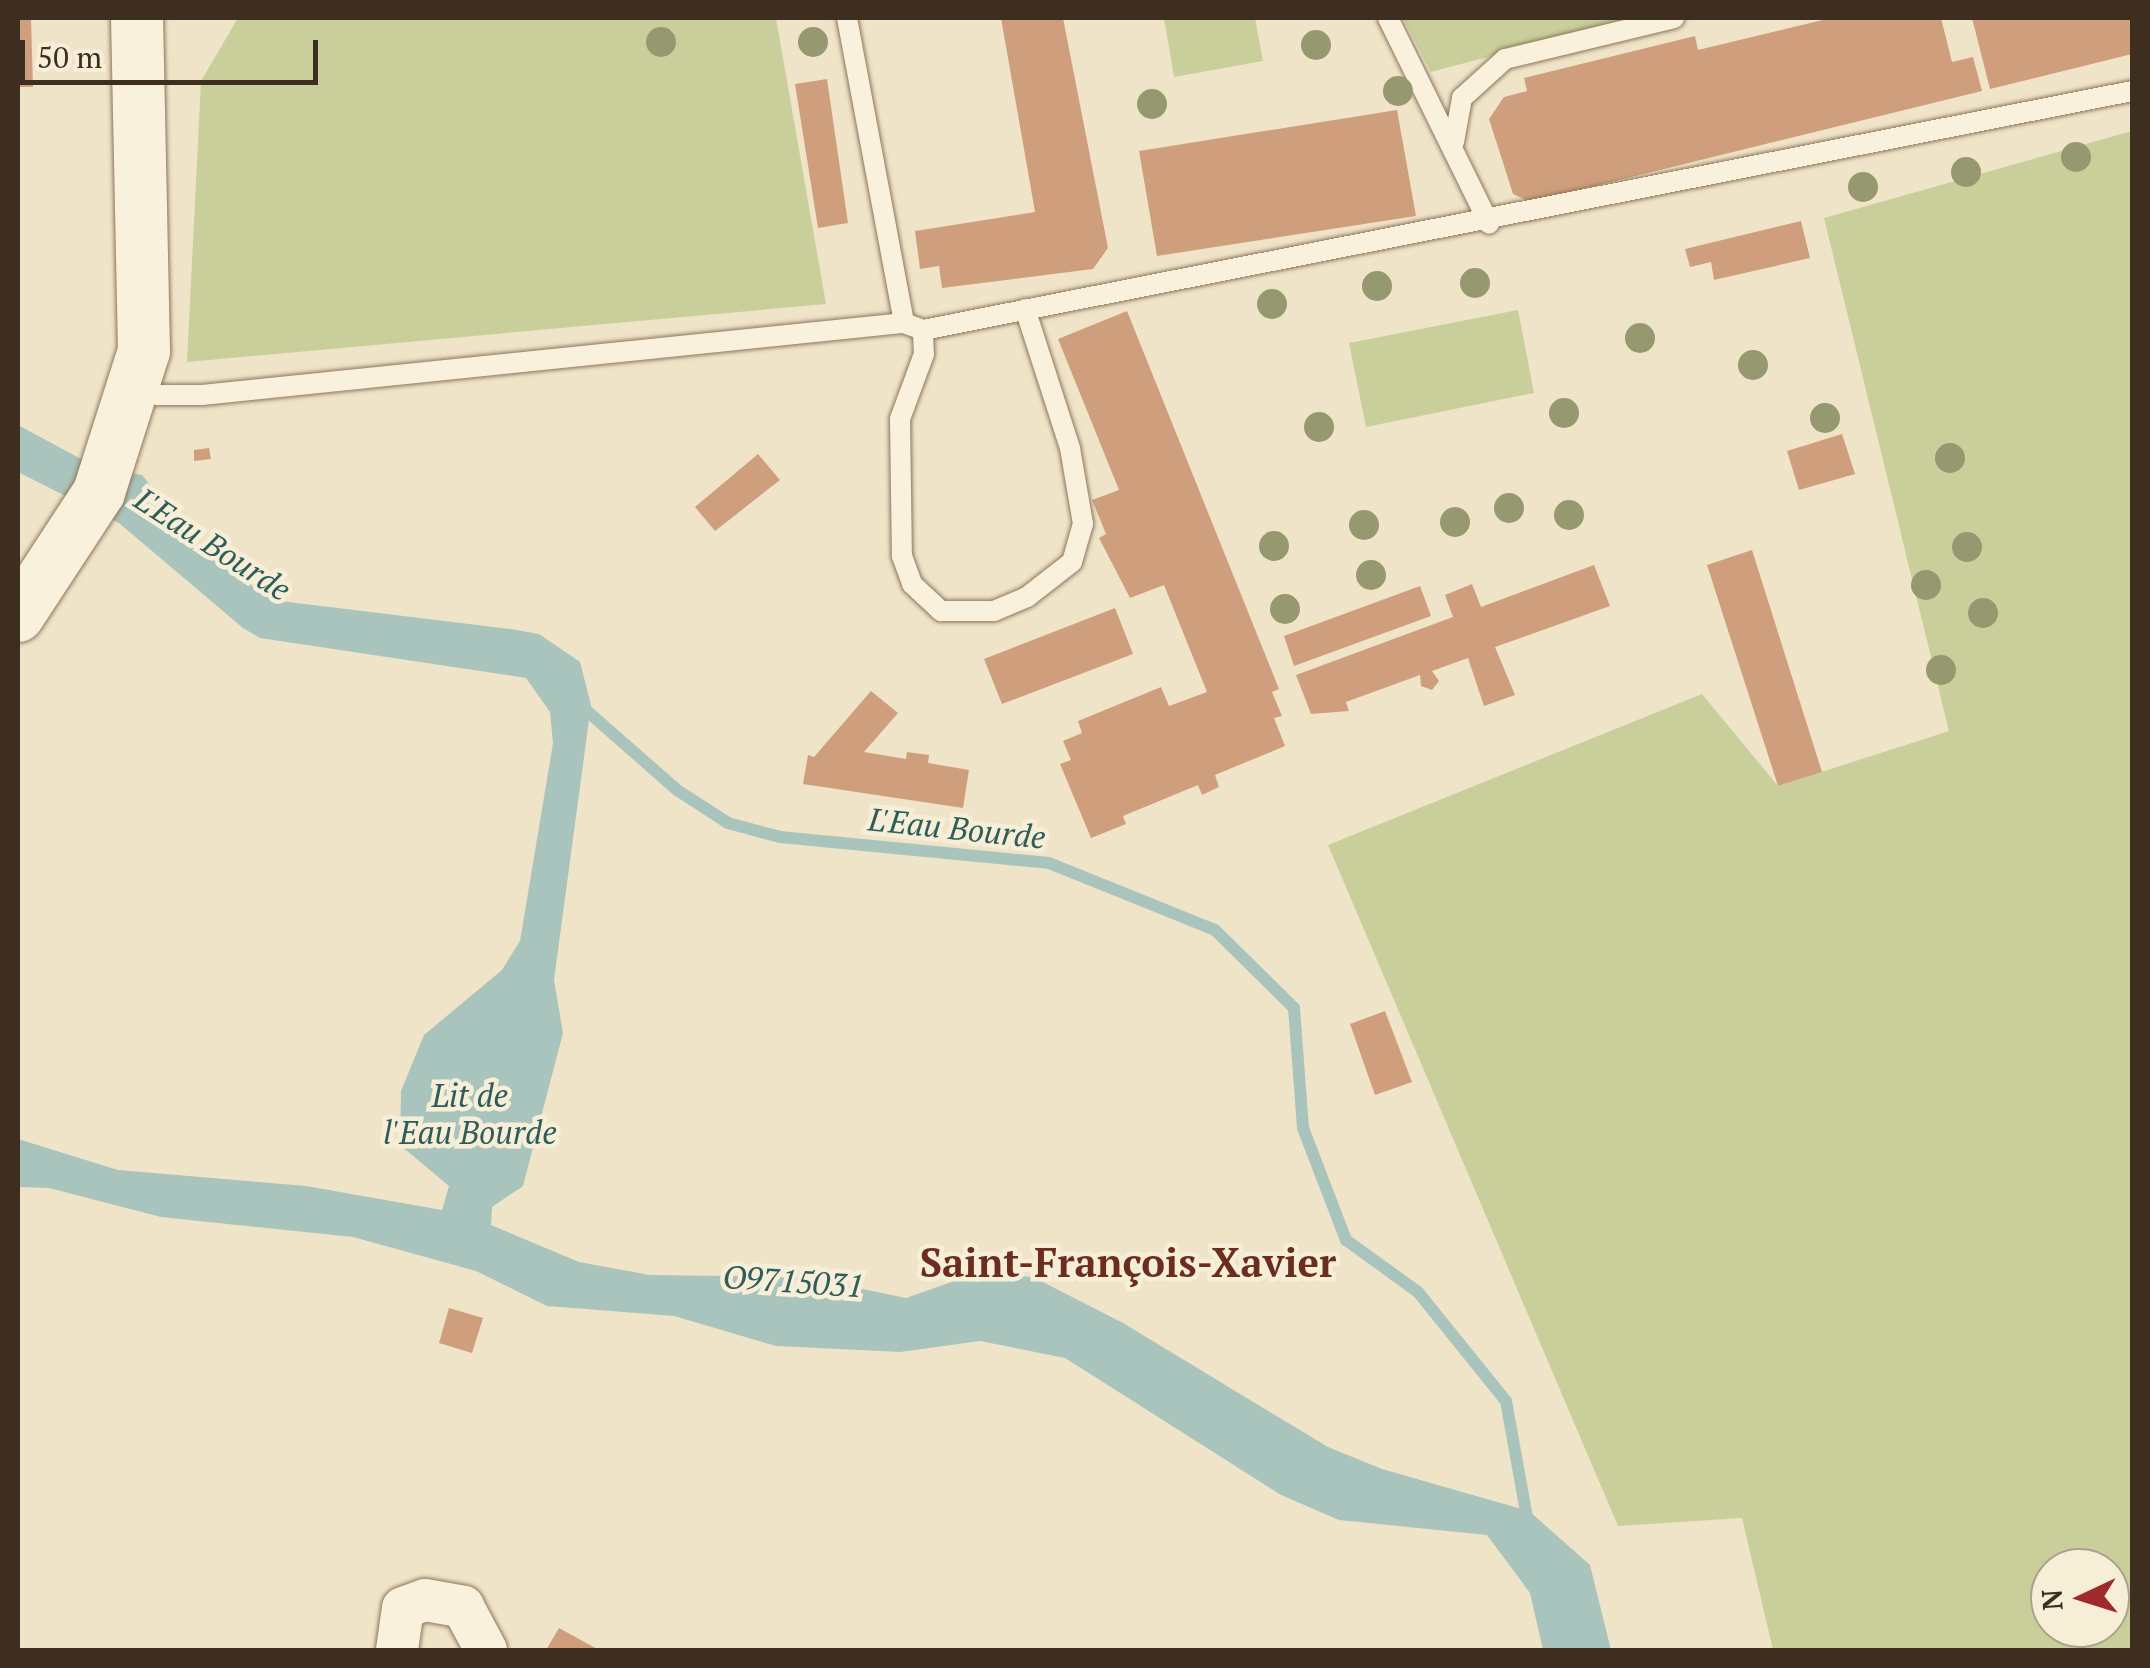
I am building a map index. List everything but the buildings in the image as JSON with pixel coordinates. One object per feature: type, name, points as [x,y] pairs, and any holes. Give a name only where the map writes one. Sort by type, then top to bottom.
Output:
[{"type":"street","points":[[18,616],[136,388],[144,351],[138,283],[137,18]]},
{"type":"street","points":[[106,442],[138,283]]},
{"type":"street","points":[[18,579],[62,532]]},
{"type":"street","points":[[397,1650],[403,1608],[425,1600],[463,1607],[486,1650]]},
{"type":"lane","points":[[847,18],[914,326],[924,354],[898,434],[902,556],[912,584],[941,611],[994,611],[1028,597],[1072,562],[1082,524],[1070,448],[1024,308]]},
{"type":"lane","points":[[1388,18],[1454,142],[1490,223]]},
{"type":"lane","points":[[1454,142],[1462,98],[1504,59],[1674,18]]},
{"type":"lane","points":[[136,388],[158,395],[202,395],[914,326],[1490,223],[2132,90]]},
{"type":"green space","points":[[238,18],[776,18],[826,304],[187,362],[201,81]]},
{"type":"green space","points":[[1164,18],[1255,18],[1263,61],[1174,77]]},
{"type":"green space","points":[[1403,18],[1635,18],[1431,72]]},
{"type":"green space","points":[[2132,131],[2132,1650],[1773,1650],[1742,1518],[1618,1526],[1328,845],[1702,694],[1778,786],[1949,731],[1824,218]]},
{"type":"green space","points":[[1518,310],[1534,393],[1366,427],[1349,343]]},
{"type":"water","name":"Lit de l'Eau Bourde","points":[[18,425],[94,466],[142,475],[203,549],[272,600],[539,634],[580,662],[591,705],[554,980],[563,1033],[523,1186],[492,1207],[491,1225],[579,1262],[650,1275],[805,1277],[906,1298],[980,1272],[1033,1277],[1123,1323],[1328,1447],[1382,1469],[1529,1511],[1590,1565],[1611,1650],[1543,1650],[1530,1593],[1487,1535],[1339,1520],[1281,1495],[1065,1358],[980,1341],[900,1352],[776,1346],[674,1316],[547,1306],[476,1271],[353,1237],[161,1217],[49,1188],[18,1187],[18,1139],[118,1170],[306,1186],[442,1210],[449,1186],[400,1145],[401,1091],[424,1035],[502,970],[520,941],[553,743],[550,712],[526,678],[260,638],[243,628],[119,523],[18,472]]},
{"type":"waterway","name":"L'Eau Bourde","points":[[578,703],[677,790],[728,823],[780,837],[1049,863],[1215,930],[1294,1008],[1303,1128],[1346,1240],[1418,1292],[1506,1401],[1528,1523]]},
{"type":"district","name":"Saint-François-Xavier","points":[[1128,1262]]},
{"type":"water label","name":"O9715031","points":[[793,1281]]}]
